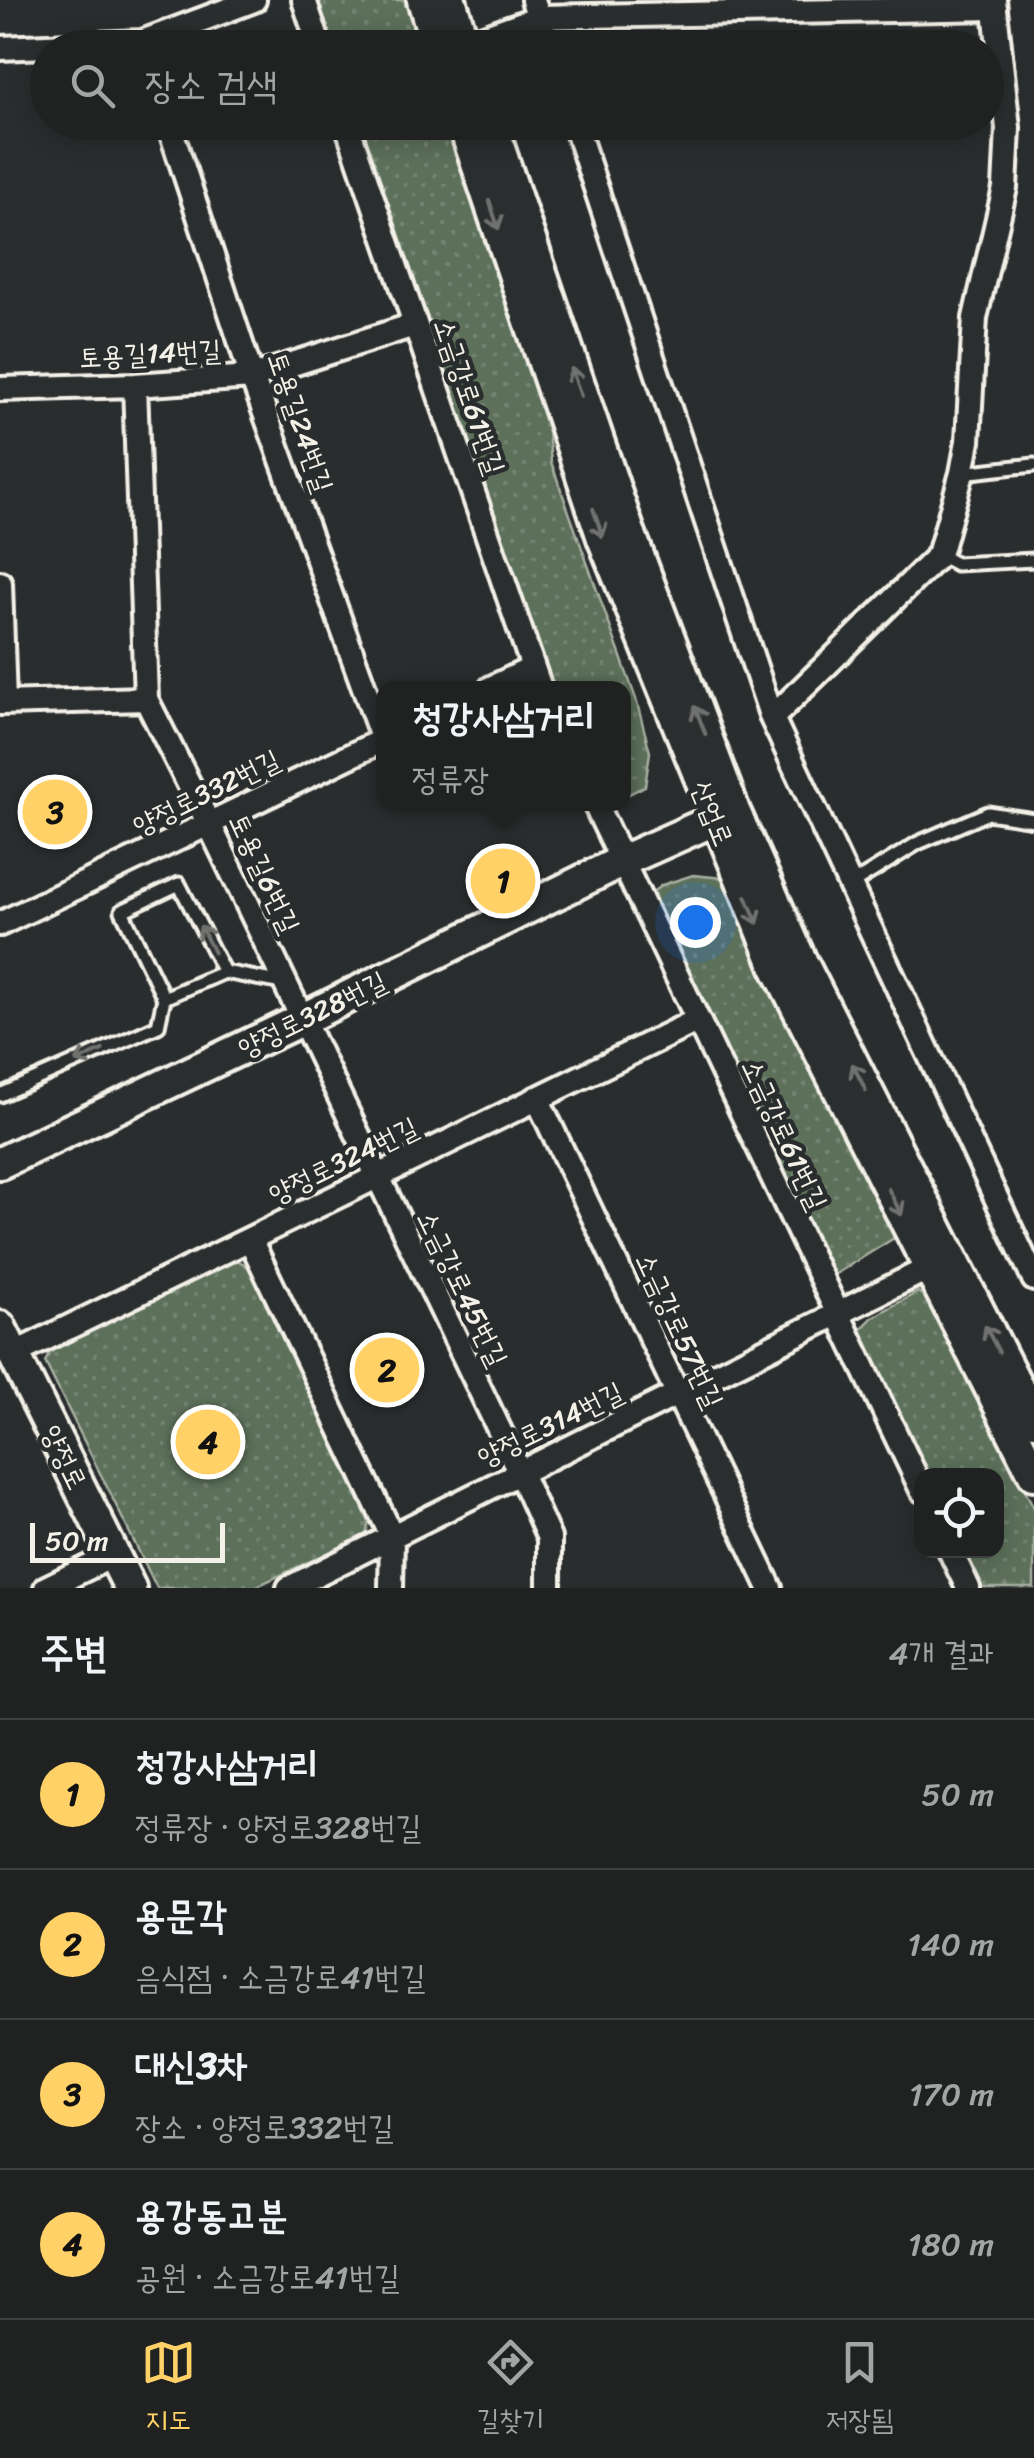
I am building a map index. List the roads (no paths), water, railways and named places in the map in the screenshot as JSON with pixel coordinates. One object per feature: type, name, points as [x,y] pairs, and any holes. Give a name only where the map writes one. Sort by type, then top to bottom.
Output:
[{"type":"street","points":[[180,30],[254,0]]},
{"type":"street","points":[[304,0],[314,30]]},
{"type":"street","points":[[422,0],[444,30]]},
{"type":"street","points":[[450,0],[454,30]]},
{"type":"street","points":[[490,30],[536,8],[995,4],[998,30]]},
{"type":"street","points":[[0,48],[30,47]]},
{"type":"street","points":[[772,718],[939,555],[968,441],[974,318],[1005,188],[1008,128],[1004,90]]},
{"type":"street","name":"토용길24번길","points":[[174,140],[252,377],[376,721]]},
{"type":"street","name":"소금강로61번길","points":[[352,140],[535,679]]},
{"type":"street","name":"산업로","points":[[469,140],[603,538],[725,815],[800,959],[1034,1474]]},
{"type":"street","name":"산업로","points":[[496,140],[725,815]]},
{"type":"street","points":[[580,140],[772,718],[1034,1278]]},
{"type":"street","name":"토용길14번길","points":[[0,389],[252,377],[414,325]]},
{"type":"street","name":"토용길6번길","points":[[135,385],[146,699],[301,1020]]},
{"type":"street","points":[[0,583],[2,703],[146,699]]},
{"type":"street","name":"양정로332번길","points":[[0,924],[376,743]]},
{"type":"street","name":"소금강로61번길","points":[[597,811],[914,1473]]},
{"type":"street","name":"양정로328번길","points":[[0,1163],[622,861],[725,815]]},
{"type":"street","name":"소금강로45번길","points":[[301,1020],[549,1538],[548,1588]]},
{"type":"street","name":"양정로324번길","points":[[14,1354],[698,1020]]},
{"type":"street","name":"소금강로57번길","points":[[537,1098],[770,1588]]},
{"type":"street","points":[[250,1239],[392,1536],[391,1588]]},
{"type":"street","name":"산업로","points":[[939,1263],[1034,1420]]},
{"type":"street","name":"양정로314번길","points":[[289,1588],[939,1263]]},
{"type":"street","name":"양정로","points":[[0,1326],[130,1588]]},
{"type":"street","points":[[46,1588],[114,1555]]},
{"type":"street","points":[[954,1558],[968,1588]]},
{"type":"lane","points":[[962,473],[1034,466]]},
{"type":"lane","points":[[939,555],[956,564],[1034,560]]},
{"type":"lane","points":[[850,885],[918,842],[988,813],[1034,820]]},
{"type":"lane","points":[[0,1095],[158,1026],[164,998],[122,912],[178,884],[224,972]]},
{"type":"lane","points":[[164,998],[224,972],[283,983]]},
{"type":"place","name":"대신3차","points":[[55,812]]},
{"type":"place","name":"청강사삼거리","points":[[503,881]]},
{"type":"place","name":"용문각","points":[[387,1370]]},
{"type":"place","name":"용강동고분","points":[[208,1442]]}]
